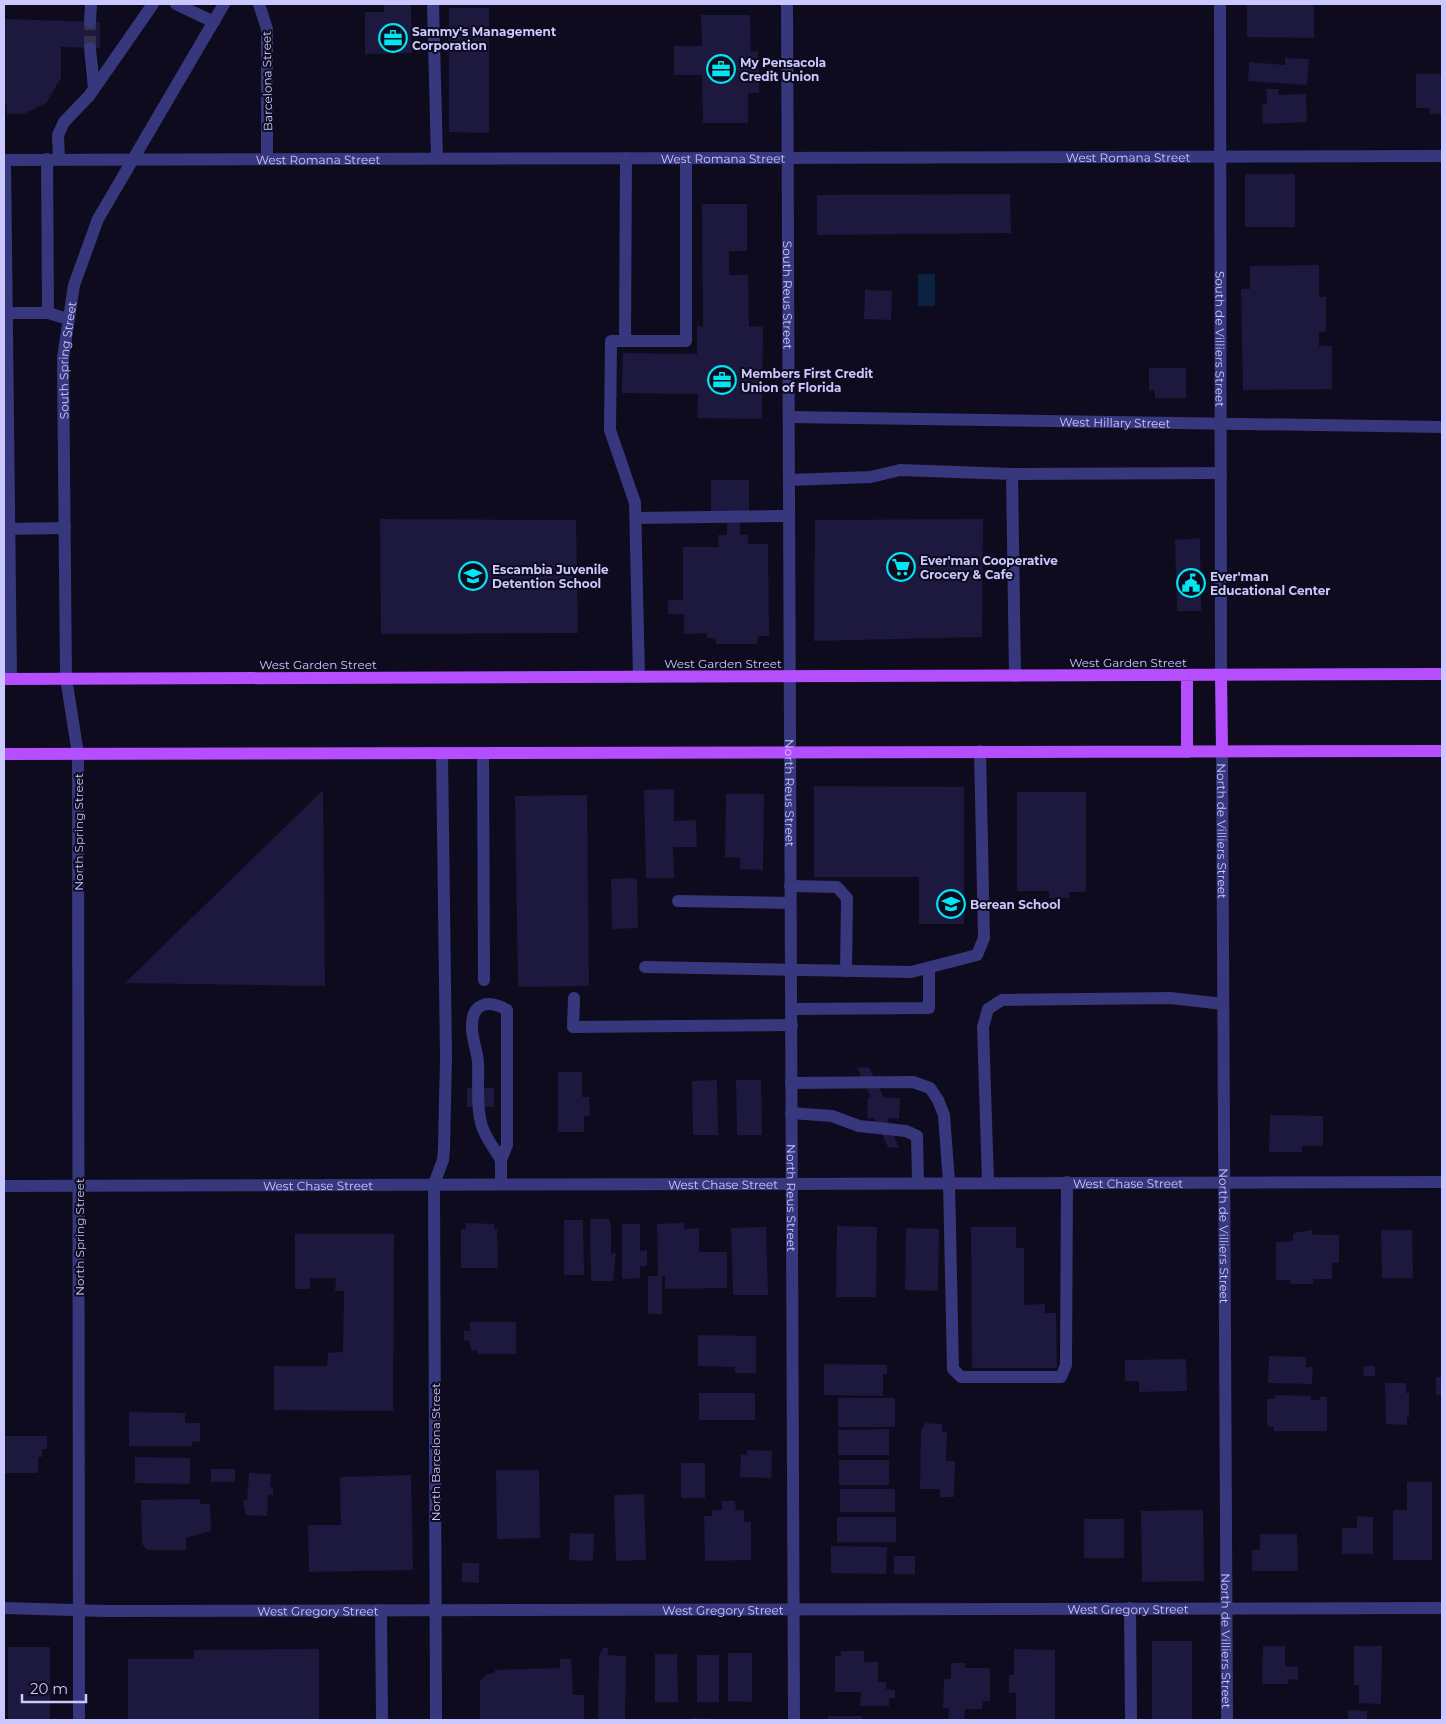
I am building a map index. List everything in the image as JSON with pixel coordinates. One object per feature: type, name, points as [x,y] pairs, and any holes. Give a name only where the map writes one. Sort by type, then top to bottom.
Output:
[{"type":"main road","name":"West Garden Street","points":[[7,679],[1442,674]]},
{"type":"main road","points":[[1186,752],[1187,675]]},
{"type":"main road","points":[[1221,675],[1222,751]]},
{"type":"main road","points":[[4,754],[1442,751]]},
{"type":"street","points":[[90,22],[91,4]]},
{"type":"street","name":"South Spring Street","points":[[48,313],[53,159],[58,134],[64,122],[94,88],[152,4]]},
{"type":"street","points":[[176,4],[214,22]]},
{"type":"street","name":"South Spring Street","points":[[78,754],[66,678],[63,358],[74,285],[98,219],[224,4]]},
{"type":"street","name":"Barcelona Street","points":[[259,4],[267,29],[267,159]]},
{"type":"street","points":[[433,4],[437,158]]},
{"type":"street","name":"South Reus Street","points":[[787,4],[789,676]]},
{"type":"street","name":"South de Villiers Street","points":[[1220,4],[1221,675]]},
{"type":"street","points":[[90,48],[94,88]]},
{"type":"street","name":"West Romana Street","points":[[4,160],[1442,156]]},
{"type":"street","points":[[625,341],[626,158]]},
{"type":"street","points":[[640,677],[635,503],[610,430],[611,341],[686,342],[686,158]]},
{"type":"street","points":[[4,160],[7,313],[7,679]]},
{"type":"street","points":[[7,313],[48,313],[68,319]]},
{"type":"street","name":"West Hillary Street","points":[[788,417],[1442,427]]},
{"type":"street","points":[[789,480],[871,477],[900,470],[1012,474],[1221,473]]},
{"type":"street","points":[[1012,474],[1016,676]]},
{"type":"street","points":[[636,518],[789,516]]},
{"type":"street","points":[[6,529],[65,528]]},
{"type":"street","name":"North Reus Street","points":[[789,676],[794,1720]]},
{"type":"street","name":"North de Villiers Street","points":[[1222,751],[1227,1720]]},
{"type":"street","points":[[482,752],[484,980]]},
{"type":"street","points":[[644,968],[911,972],[929,969],[977,955],[984,938],[980,752]]},
{"type":"street","points":[[434,1184],[443,1160],[446,1058],[442,753]]},
{"type":"street","name":"North Spring Street","points":[[78,754],[79,1720]]},
{"type":"street","points":[[790,886],[837,887],[847,898],[846,970]]},
{"type":"street","points":[[678,901],[790,903]]},
{"type":"street","points":[[792,1009],[929,1008],[929,969]]},
{"type":"street","points":[[574,998],[573,1027],[792,1025]]},
{"type":"street","points":[[988,1182],[983,1026],[988,1009],[1002,1000],[1170,998],[1223,1004]]},
{"type":"street","points":[[501,1160],[480,1122],[477,1049],[471,1029],[473,1016],[478,1007],[485,1003],[495,1003],[507,1010],[507,1145],[501,1160],[501,1184]]},
{"type":"street","points":[[791,1083],[913,1082],[930,1088],[938,1100],[944,1115],[950,1182],[953,1369],[961,1378],[1061,1377],[1066,1366],[1067,1182]]},
{"type":"street","points":[[791,1113],[832,1116],[859,1126],[906,1131],[917,1136],[918,1182]]},
{"type":"street","name":"West Chase Street","points":[[4,1186],[792,1182],[1442,1182]]},
{"type":"street","name":"North Barcelona Street","points":[[434,1184],[436,1720]]},
{"type":"street","name":"West Gregory Street","points":[[4,1608],[78,1610],[436,1610],[1442,1608]]},
{"type":"street","points":[[1130,1608],[1131,1720]]},
{"type":"street","points":[[381,1610],[382,1720]]},
{"type":"water","points":[[918,274],[935,274],[935,306],[918,306]]},
{"type":"building","points":[[384,4],[411,4],[412,53],[365,54],[365,12],[384,12]]},
{"type":"building","points":[[1247,4],[1314,4],[1314,38],[1247,37]]},
{"type":"building","points":[[449,8],[489,8],[489,133],[449,132]]},
{"type":"building","points":[[701,15],[750,15],[751,52],[758,51],[759,93],[748,93],[748,123],[703,123],[702,75],[674,75],[674,46],[702,46]]},
{"type":"building","points":[[4,19],[100,22],[100,48],[61,47],[61,78],[46,103],[24,114],[7,114],[7,105],[4,104]]},
{"type":"building","points":[[1285,58],[1309,59],[1307,85],[1248,81],[1249,62],[1285,65]]},
{"type":"building","points":[[1416,74],[1442,74],[1442,114],[1430,114],[1430,108],[1416,108]]},
{"type":"building","points":[[1266,89],[1279,89],[1278,95],[1306,94],[1307,122],[1263,124],[1262,105],[1267,104]]},
{"type":"building","points":[[1245,174],[1295,174],[1295,227],[1245,227]]},
{"type":"building","points":[[1010,194],[1011,233],[817,235],[817,195]]},
{"type":"building","points":[[702,204],[747,204],[747,251],[729,251],[729,275],[748,275],[749,327],[763,326],[762,419],[697,418],[698,394],[622,393],[623,353],[697,354],[697,325],[703,327]]},
{"type":"building","points":[[1319,265],[1319,297],[1326,297],[1326,332],[1319,332],[1319,346],[1332,346],[1332,389],[1243,390],[1241,289],[1250,289],[1250,266]]},
{"type":"building","points":[[865,290],[892,291],[891,320],[864,319]]},
{"type":"building","points":[[1149,368],[1186,368],[1186,398],[1155,398],[1155,390],[1149,390]]},
{"type":"building","points":[[711,480],[749,480],[749,522],[740,522],[740,535],[748,535],[748,544],[768,544],[769,636],[758,636],[757,644],[716,644],[715,638],[707,638],[707,633],[684,634],[684,614],[668,614],[668,600],[683,600],[683,547],[719,547],[718,535],[727,535],[727,523],[711,523]]},
{"type":"building","points":[[380,519],[576,520],[578,633],[381,634]]},
{"type":"building","points":[[983,519],[982,637],[814,641],[815,520]]},
{"type":"building","points":[[1200,538],[1201,611],[1177,611],[1175,540]]},
{"type":"building","points":[[814,786],[964,787],[964,924],[919,924],[919,877],[814,877]]},
{"type":"building","points":[[674,789],[674,821],[696,820],[697,847],[673,847],[674,878],[646,878],[644,790]]},
{"type":"building","points":[[323,790],[325,986],[125,983]]},
{"type":"building","points":[[1017,792],[1086,792],[1086,892],[1069,892],[1069,898],[1049,898],[1049,891],[1017,891]]},
{"type":"building","points":[[726,794],[764,794],[763,870],[740,869],[740,858],[725,857]]},
{"type":"building","points":[[587,795],[589,986],[518,987],[515,796]]},
{"type":"building","points":[[611,879],[637,879],[638,928],[612,929]]},
{"type":"building","points":[[869,1067],[884,1098],[900,1098],[899,1119],[887,1118],[899,1148],[888,1147],[874,1118],[867,1118],[868,1097],[871,1098],[857,1068]]},
{"type":"building","points":[[558,1072],[582,1072],[582,1097],[589,1097],[590,1116],[584,1116],[584,1132],[558,1132]]},
{"type":"building","points":[[717,1080],[718,1135],[693,1135],[692,1081]]},
{"type":"building","points":[[736,1080],[761,1080],[762,1135],[737,1135]]},
{"type":"building","points":[[467,1088],[494,1088],[494,1107],[467,1107]]},
{"type":"building","points":[[1270,1115],[1323,1116],[1323,1146],[1302,1146],[1302,1152],[1269,1152]]},
{"type":"building","points":[[590,1219],[609,1219],[611,1225],[611,1254],[616,1253],[613,1281],[591,1281]]},
{"type":"building","points":[[564,1220],[583,1220],[584,1275],[564,1275]]},
{"type":"building","points":[[466,1223],[494,1224],[494,1229],[497,1229],[498,1268],[461,1268],[461,1229],[466,1229]]},
{"type":"building","points":[[684,1223],[684,1229],[699,1228],[699,1252],[727,1252],[727,1288],[665,1289],[665,1276],[662,1276],[662,1314],[648,1314],[648,1276],[658,1276],[657,1224]]},
{"type":"building","points":[[622,1224],[640,1224],[640,1251],[647,1250],[647,1266],[640,1266],[640,1278],[622,1279]]},
{"type":"building","points":[[837,1226],[877,1227],[876,1297],[836,1297]]},
{"type":"building","points":[[766,1227],[768,1295],[733,1295],[731,1228]]},
{"type":"building","points":[[971,1227],[1016,1227],[1016,1248],[1024,1248],[1024,1305],[1045,1304],[1045,1313],[1056,1313],[1057,1368],[972,1368]]},
{"type":"building","points":[[906,1228],[939,1229],[938,1291],[905,1290]]},
{"type":"building","points":[[1312,1230],[1313,1235],[1339,1235],[1339,1263],[1332,1263],[1332,1279],[1313,1279],[1313,1284],[1290,1284],[1290,1280],[1276,1280],[1276,1242],[1293,1241],[1293,1233]]},
{"type":"building","points":[[1381,1230],[1412,1230],[1413,1278],[1382,1278]]},
{"type":"building","points":[[295,1234],[394,1234],[393,1411],[274,1410],[274,1366],[327,1366],[328,1353],[343,1352],[344,1291],[335,1291],[336,1278],[310,1278],[310,1289],[295,1289]]},
{"type":"building","points":[[470,1322],[516,1322],[516,1354],[477,1354],[477,1350],[472,1351],[468,1340],[464,1341],[464,1331],[470,1331]]},
{"type":"building","points":[[698,1335],[756,1336],[756,1373],[735,1373],[735,1367],[698,1366]]},
{"type":"building","points":[[1269,1356],[1306,1357],[1306,1367],[1313,1367],[1312,1384],[1268,1383]]},
{"type":"building","points":[[1186,1359],[1187,1391],[1139,1392],[1139,1381],[1125,1381],[1125,1360]]},
{"type":"building","points":[[824,1364],[887,1365],[887,1374],[883,1374],[883,1396],[824,1395]]},
{"type":"building","points":[[1363,1366],[1375,1366],[1375,1376],[1364,1376]]},
{"type":"building","points":[[1436,1377],[1442,1377],[1442,1395],[1436,1395]]},
{"type":"building","points":[[1385,1383],[1406,1383],[1406,1393],[1409,1393],[1409,1418],[1407,1417],[1407,1425],[1386,1424]]},
{"type":"building","points":[[699,1393],[755,1393],[755,1420],[699,1420]]},
{"type":"building","points":[[1275,1395],[1311,1396],[1311,1400],[1320,1400],[1320,1397],[1327,1397],[1327,1431],[1274,1431],[1274,1427],[1267,1426],[1267,1399],[1275,1399]]},
{"type":"building","points":[[838,1398],[895,1398],[895,1427],[838,1427]]},
{"type":"building","points":[[129,1412],[185,1413],[185,1423],[200,1423],[200,1442],[192,1441],[192,1446],[129,1446]]},
{"type":"building","points":[[925,1423],[942,1424],[942,1432],[947,1431],[946,1461],[955,1461],[954,1497],[940,1497],[940,1489],[920,1489],[921,1430]]},
{"type":"building","points":[[889,1429],[889,1455],[838,1455],[838,1430]]},
{"type":"building","points":[[4,1436],[47,1436],[47,1449],[42,1449],[42,1457],[38,1457],[38,1473],[4,1473]]},
{"type":"building","points":[[747,1450],[772,1451],[771,1478],[740,1477],[741,1455],[747,1455]]},
{"type":"building","points":[[135,1457],[190,1458],[190,1484],[135,1483]]},
{"type":"building","points":[[839,1460],[889,1460],[889,1485],[839,1485]]},
{"type":"building","points":[[681,1463],[705,1463],[705,1498],[681,1498]]},
{"type":"building","points":[[211,1469],[235,1469],[235,1482],[211,1482]]},
{"type":"building","points":[[496,1470],[539,1470],[540,1538],[497,1539]]},
{"type":"building","points":[[249,1473],[271,1474],[270,1487],[273,1487],[273,1495],[268,1494],[267,1516],[246,1515],[243,1500],[247,1500]]},
{"type":"building","points":[[411,1475],[413,1570],[309,1572],[308,1525],[341,1525],[340,1477]]},
{"type":"building","points":[[1407,1482],[1432,1482],[1432,1560],[1393,1560],[1393,1510],[1407,1510]]},
{"type":"building","points":[[840,1489],[895,1489],[895,1512],[840,1512]]},
{"type":"building","points":[[644,1494],[646,1560],[616,1561],[614,1495]]},
{"type":"building","points":[[200,1499],[200,1504],[210,1504],[211,1531],[186,1538],[186,1550],[147,1550],[142,1544],[141,1500]]},
{"type":"building","points":[[722,1501],[735,1501],[736,1510],[744,1510],[744,1522],[751,1522],[751,1560],[705,1561],[704,1516],[712,1516],[712,1510],[722,1510]]},
{"type":"building","points":[[1203,1510],[1204,1581],[1142,1582],[1141,1511]]},
{"type":"building","points":[[1357,1516],[1373,1517],[1373,1554],[1342,1554],[1342,1528],[1357,1528]]},
{"type":"building","points":[[837,1517],[896,1517],[896,1542],[837,1542]]},
{"type":"building","points":[[1084,1519],[1124,1519],[1124,1558],[1084,1558]]},
{"type":"building","points":[[570,1533],[594,1534],[593,1561],[569,1560]]},
{"type":"building","points":[[1260,1534],[1297,1534],[1298,1571],[1252,1571],[1252,1550],[1260,1550]]},
{"type":"building","points":[[831,1546],[887,1547],[886,1574],[831,1573]]},
{"type":"building","points":[[894,1556],[915,1556],[915,1574],[894,1574]]},
{"type":"building","points":[[462,1563],[479,1563],[479,1583],[462,1582]]},
{"type":"building","points":[[1152,1641],[1192,1641],[1192,1720],[1152,1720]]},
{"type":"building","points":[[1263,1646],[1285,1646],[1285,1666],[1298,1667],[1298,1680],[1288,1679],[1288,1684],[1262,1684]]},
{"type":"building","points":[[1354,1646],[1382,1646],[1381,1704],[1359,1703],[1359,1685],[1354,1685]]},
{"type":"building","points":[[8,1647],[50,1647],[50,1720],[8,1720]]},
{"type":"building","points":[[603,1648],[608,1648],[608,1655],[626,1656],[625,1720],[598,1720],[599,1656]]},
{"type":"building","points":[[319,1649],[319,1720],[128,1720],[128,1659],[194,1659],[194,1650]]},
{"type":"building","points":[[1014,1649],[1055,1650],[1055,1719],[1016,1719],[1016,1693],[1009,1693],[1009,1675],[1014,1675]]},
{"type":"building","points":[[841,1651],[864,1651],[864,1662],[878,1662],[878,1682],[886,1682],[886,1689],[895,1690],[895,1698],[889,1698],[889,1706],[860,1706],[861,1692],[835,1692],[835,1656],[841,1656]]},
{"type":"building","points":[[728,1653],[752,1653],[752,1702],[728,1701]]},
{"type":"building","points":[[655,1654],[677,1654],[678,1702],[655,1702]]},
{"type":"building","points":[[697,1655],[719,1655],[719,1702],[697,1702]]},
{"type":"building","points":[[560,1659],[571,1659],[573,1695],[584,1695],[584,1720],[480,1720],[480,1681],[487,1674],[495,1673],[495,1670],[560,1668]]},
{"type":"building","points":[[951,1663],[965,1663],[965,1668],[990,1668],[990,1701],[983,1701],[982,1709],[965,1709],[964,1720],[948,1720],[949,1708],[943,1708],[944,1679],[951,1679]]},
{"type":"building","points":[[1348,1710],[1367,1711],[1367,1720],[1348,1720]]},
{"type":"building","points":[[828,1716],[862,1716],[862,1720],[828,1720]]},
{"type":"building","points":[[692,1718],[715,1719],[715,1720],[692,1720]]},
{"type":"tunnel","points":[[90,22],[90,48]]},
{"type":"place","name":"Sammy's Management Corporation","points":[[393,38]]},
{"type":"place","name":"My Pensacola Credit Union","points":[[721,69]]},
{"type":"place","name":"Members First Credit Union of Florida","points":[[722,380]]},
{"type":"place","name":"Ever'man Cooperative Grocery & Cafe","points":[[901,567]]},
{"type":"place","name":"Escambia Juvenile Detention School","points":[[473,576]]},
{"type":"place","name":"Ever'man Educational Center","points":[[1191,583]]},
{"type":"place","name":"Berean School","points":[[951,904]]}]
